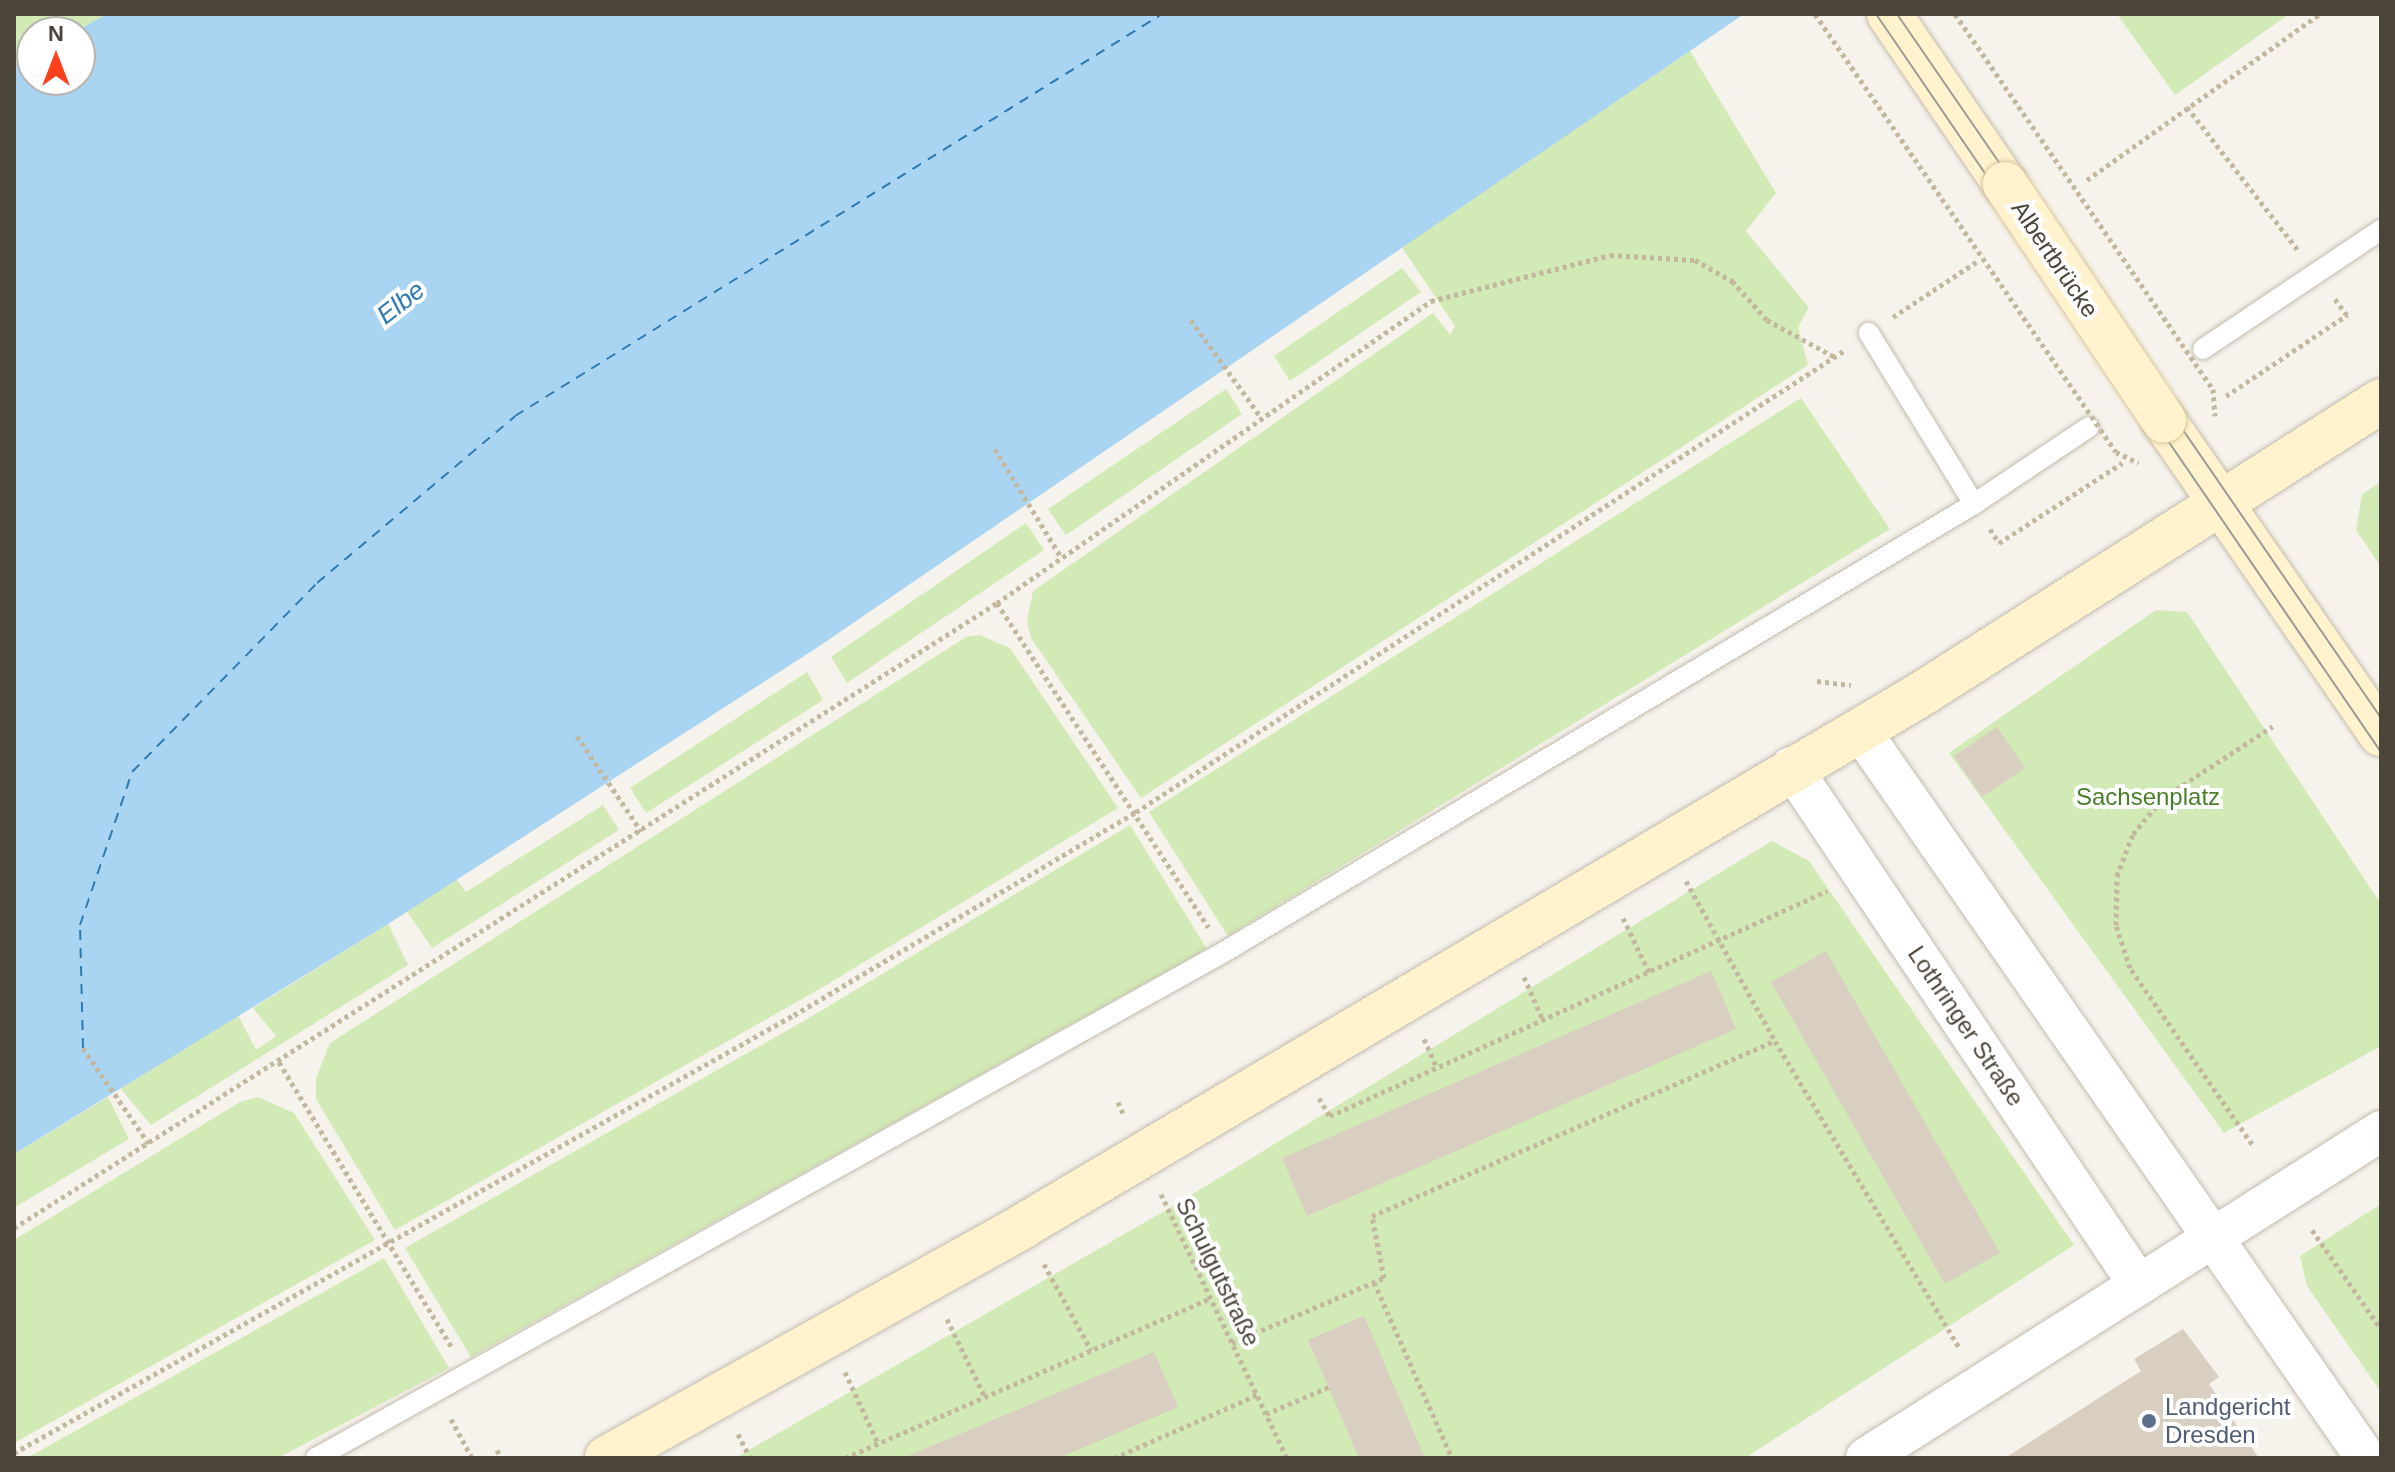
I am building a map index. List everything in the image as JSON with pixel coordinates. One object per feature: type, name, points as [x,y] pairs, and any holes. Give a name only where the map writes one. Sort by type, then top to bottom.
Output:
[{"type":"main road","name":"Albertbrücke","points":[[1889,14],[2221,503]]},
{"type":"main road","points":[[607,1458],[830,1338],[1023,1226],[1605,881],[1791,767],[1860,730],[2381,401]]},
{"type":"main road","points":[[2221,503],[2381,734]]},
{"type":"street","points":[[1860,730],[1901,796],[2215,1238],[2366,1458]]},
{"type":"street","name":"Lothringer Straße","points":[[1791,767],[2139,1285]]},
{"type":"street","points":[[1866,1458],[2381,1131]]},
{"type":"lane","points":[[2203,349],[2381,230]]},
{"type":"lane","points":[[1869,333],[1974,504]]},
{"type":"lane","points":[[316,1458],[469,1376],[1224,952],[1974,504],[2089,427]]},
{"type":"path","points":[[1815,14],[2116,452]]},
{"type":"path","points":[[1955,14],[2213,389]]},
{"type":"path","points":[[2087,180],[2320,14]]},
{"type":"path","points":[[2187,107],[2347,315],[2226,396]]},
{"type":"path","points":[[14,1228],[997,603],[1260,416],[1431,301],[1610,255],[1695,260],[1732,281],[1767,320],[1835,357]]},
{"type":"path","points":[[14,1453],[794,1015],[1136,812],[1976,262]]},
{"type":"path","points":[[1191,320],[1260,416]]},
{"type":"path","points":[[995,449],[1061,557]]},
{"type":"path","points":[[1999,543],[2122,463]]},
{"type":"path","points":[[997,603],[1136,812],[1224,952]]},
{"type":"path","points":[[2252,1144],[2130,968],[2116,925],[2117,876],[2133,834],[2163,798],[2273,726]]},
{"type":"path","points":[[577,736],[641,831]]},
{"type":"path","points":[[1666,844],[1775,1041],[1982,1385]]},
{"type":"path","points":[[1298,1064],[1330,1116],[1865,874]]},
{"type":"path","points":[[1605,881],[1649,972]]},
{"type":"path","points":[[1232,1343],[1384,1278],[1372,1216],[1775,1041]]},
{"type":"path","points":[[83,1048],[149,1144]]},
{"type":"path","points":[[279,1062],[392,1242],[469,1376]]},
{"type":"path","name":"Schulgutstraße","points":[[1118,1102],[1287,1458]]},
{"type":"path","points":[[1023,1226],[1091,1350]]},
{"type":"path","points":[[2312,1230],[2381,1329]]},
{"type":"path","points":[[928,1281],[985,1397]]},
{"type":"path","points":[[1374,1282],[1452,1458]]},
{"type":"path","points":[[845,1458],[1211,1298]]},
{"type":"path","points":[[830,1338],[878,1443]]},
{"type":"path","points":[[1266,1414],[1329,1387]]},
{"type":"path","points":[[1114,1458],[1257,1395]]},
{"type":"path","points":[[449,1414],[472,1458]]},
{"type":"path","points":[[497,1450],[501,1458]]},
{"type":"green space","points":[[14,14],[107,14],[96,20],[96,16],[16,16],[14,65]]},
{"type":"green space","points":[[2117,14],[2289,14],[2175,95]]},
{"type":"green space","points":[[1690,51],[1776,193],[1746,231],[1809,308],[1798,327],[1808,365],[1141,798],[1031,638],[1027,621],[1033,591],[1433,313],[1450,335],[1455,326],[1401,246]]},
{"type":"green space","points":[[1402,268],[1421,292],[1290,381],[1274,356]]},
{"type":"green space","points":[[1226,389],[1242,414],[1066,535],[1048,509]]},
{"type":"green space","points":[[1801,398],[1890,529],[1228,936],[1149,812]]},
{"type":"green space","points":[[2381,482],[2381,567],[2356,530],[2362,494]]},
{"type":"green space","points":[[1026,523],[1044,550],[847,683],[831,657]]},
{"type":"green space","name":"Sachsenplatz","points":[[2156,610],[2187,612],[2381,904],[2381,1046],[2224,1133],[1949,753]]},
{"type":"green space","points":[[980,635],[1010,648],[1118,808],[823,987],[395,1230],[316,1099],[316,1078],[330,1043],[966,637]]},
{"type":"green space","points":[[807,672],[823,700],[646,813],[630,788]]},
{"type":"green space","points":[[603,805],[619,830],[432,948],[406,910],[456,879],[466,892]]},
{"type":"green space","points":[[1130,825],[1207,949],[471,1357],[405,1248],[809,1018]]},
{"type":"green space","points":[[1772,841],[1809,861],[2074,1245],[1745,1458],[735,1458],[1168,1209]]},
{"type":"green space","points":[[388,924],[408,965],[151,1125],[120,1088],[238,1015],[256,1050],[276,1036],[253,1008]]},
{"type":"green space","points":[[108,1097],[129,1139],[14,1208],[14,1154]]},
{"type":"green space","points":[[258,1097],[294,1113],[375,1240],[14,1443],[14,1240],[240,1102]]},
{"type":"green space","points":[[2381,1204],[2381,1392],[2307,1286],[2300,1256]]},
{"type":"green space","points":[[384,1258],[449,1368],[278,1458],[27,1458]]},
{"type":"water","name":"Elbe","points":[[107,14],[1744,14],[818,647],[388,924],[14,1154],[14,65],[16,96],[96,96],[96,20]]},
{"type":"building","points":[[1997,727],[2025,768],[1982,797],[1954,756]]},
{"type":"building","points":[[1826,951],[2000,1253],[1945,1284],[1771,982]]},
{"type":"building","points":[[1711,971],[1736,1029],[1307,1216],[1282,1158]]},
{"type":"building","points":[[1364,1316],[1425,1458],[1359,1458],[1308,1340]]},
{"type":"building","name":"Landgericht Dresden","points":[[2183,1329],[2219,1377],[2209,1384],[2259,1458],[2005,1458],[2141,1371],[2134,1359]]},
{"type":"building","points":[[1154,1352],[1178,1407],[1059,1458],[903,1458]]},
{"type":"ferry route","points":[[83,1048],[80,925],[132,772],[317,583],[515,416],[1162,14]]},
{"type":"tram line","points":[[1876,14],[2381,752]]},
{"type":"tram line","points":[[1897,14],[2381,718]]},
{"type":"place","name":"Landgericht Dresden","points":[[2149,1421]]}]
